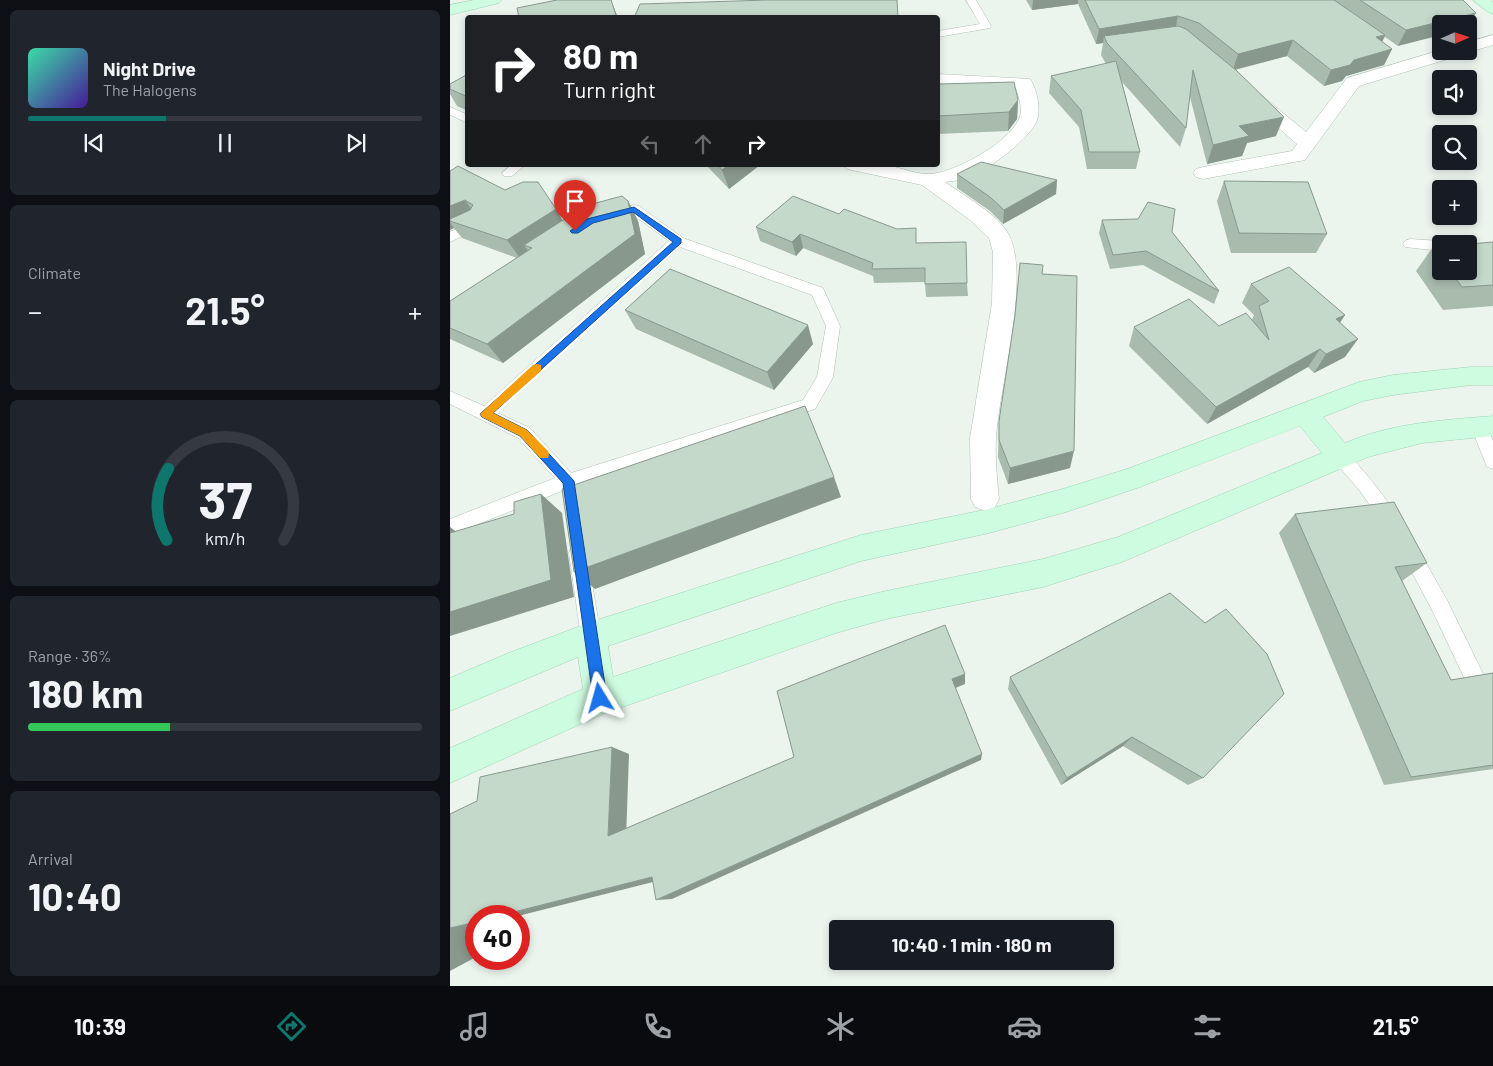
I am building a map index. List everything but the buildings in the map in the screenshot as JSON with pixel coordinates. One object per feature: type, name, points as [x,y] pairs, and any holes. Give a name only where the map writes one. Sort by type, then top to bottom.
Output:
[{"type":"street","points":[[450,10],[494,0]]},
{"type":"street","points":[[1481,0],[1493,9]]},
{"type":"street","points":[[1478,44],[1493,40]]},
{"type":"street","points":[[1394,54],[1410,64]]},
{"type":"street","points":[[1203,173],[1298,156],[1354,82],[1432,58]]},
{"type":"street","points":[[864,167],[928,180],[965,172],[1000,150],[1018,134],[1028,121],[1030,108],[1024,83],[940,79]]},
{"type":"street","points":[[1242,88],[1308,143]]},
{"type":"street","points":[[928,180],[991,226],[1000,236],[1005,253],[1005,289],[983,438],[984,499]]},
{"type":"street","points":[[450,695],[506,670],[591,637],[861,548],[989,522],[1066,500],[1130,479],[1359,392],[1394,385],[1471,376],[1493,376]]},
{"type":"street","points":[[1305,414],[1341,457]]},
{"type":"street","points":[[450,766],[600,698],[836,618],[1044,573],[1122,550],[1363,447],[1422,432],[1486,427]]},
{"type":"street","points":[[591,637],[600,698]]},
{"type":"lane","points":[[940,34],[986,26],[971,0]]},
{"type":"lane","points":[[450,110],[465,118]]},
{"type":"lane","points":[[508,173],[516,167]]},
{"type":"lane","points":[[450,527],[568,481],[809,405],[825,377],[833,326],[818,292],[678,241],[634,209],[599,218]]},
{"type":"lane","points":[[450,238],[477,224]]},
{"type":"lane","points":[[486,414],[678,241]]},
{"type":"lane","points":[[1410,244],[1432,245]]},
{"type":"lane","points":[[450,397],[524,433],[568,481],[572,510]]},
{"type":"lane","points":[[1486,427],[1493,462]]},
{"type":"lane","points":[[1341,457],[1366,486],[1402,536],[1440,606],[1493,717]]},
{"type":"lane","points":[[576,540],[591,637]]},
{"type":"slow traffic","points":[[537,368],[486,414],[524,433],[544,454]]},
{"type":"route","points":[[575,231],[590,221],[634,209],[678,241],[486,414],[524,433],[568,481],[600,698]]}]
